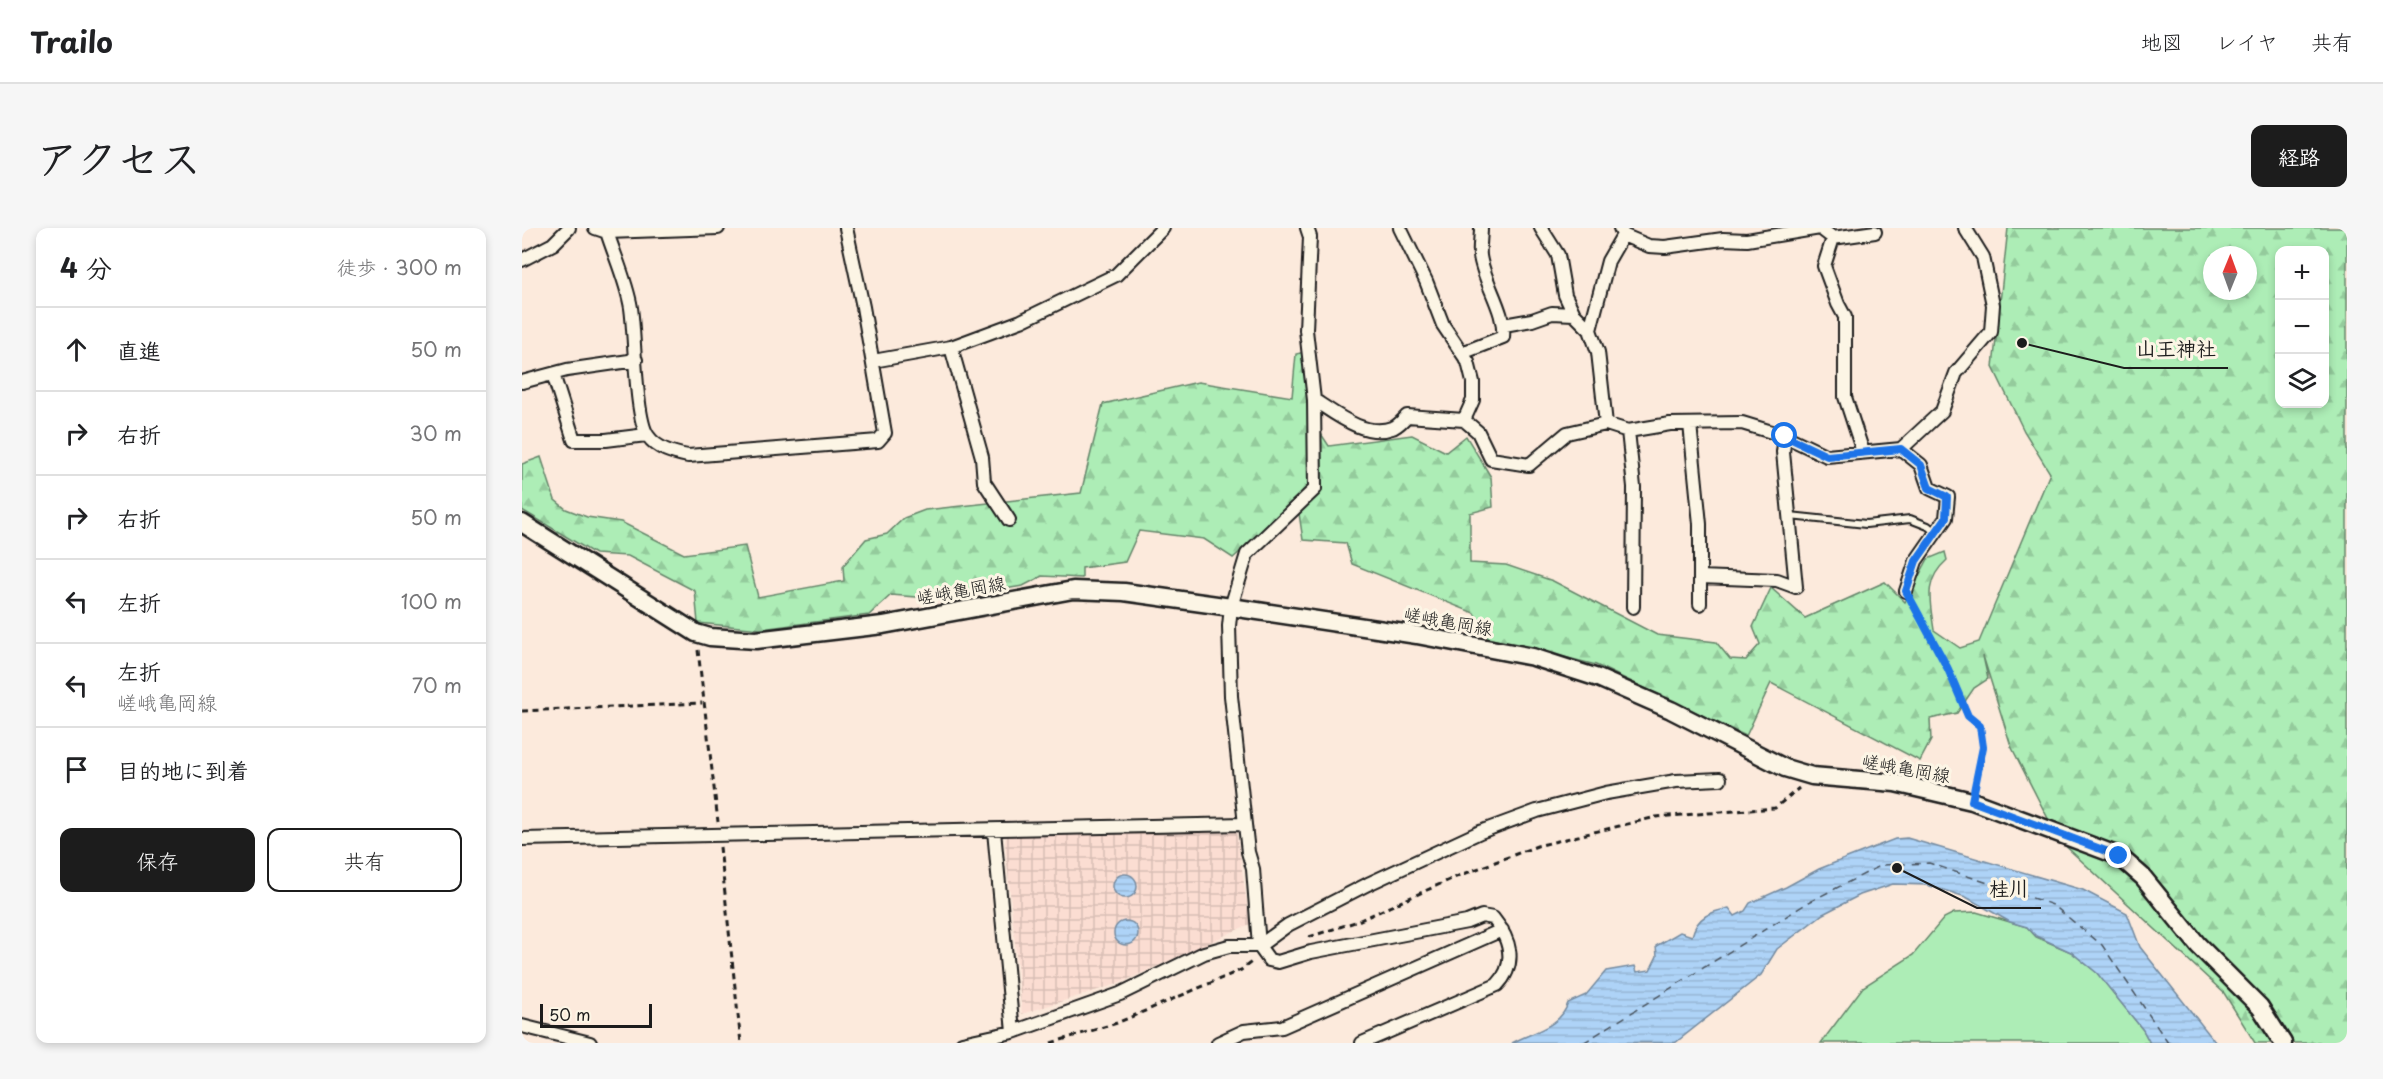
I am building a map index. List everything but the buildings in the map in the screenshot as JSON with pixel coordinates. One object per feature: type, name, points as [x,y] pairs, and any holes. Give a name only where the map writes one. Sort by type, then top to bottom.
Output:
[{"type":"main road","name":"嵯峨亀岡線","points":[[522,523],[696,633],[710,637],[756,640],[883,625],[1073,590],[1124,592],[1417,635],[1533,657],[1598,678],[1671,710],[1785,768],[1812,776],[1895,783],[1972,801],[2119,856],[2143,877],[2198,945],[2260,1007],[2283,1043]]},
{"type":"street","points":[[522,260],[553,244],[569,228]]},
{"type":"street","points":[[595,228],[607,232],[718,228]]},
{"type":"street","points":[[607,232],[631,306],[640,413],[646,435],[665,450],[688,456],[878,441],[885,433],[846,228]]},
{"type":"street","points":[[873,361],[951,347],[1021,321],[1116,275],[1163,228]]},
{"type":"street","points":[[1307,228],[1310,237],[1306,330],[1314,400],[1315,489],[1247,554],[1229,626],[1231,696],[1261,950],[1269,960],[1278,962],[1311,952],[1467,922],[1482,916],[1493,918],[1502,930],[1511,950],[1505,977],[1497,985],[1362,1043]]},
{"type":"street","points":[[1400,228],[1426,281],[1443,325],[1468,362],[1473,382],[1473,400],[1464,420]]},
{"type":"street","points":[[1462,353],[1503,337],[1504,325],[1480,256],[1481,228]]},
{"type":"street","points":[[1541,228],[1558,255],[1565,295],[1574,314],[1590,330],[1598,352],[1606,424]]},
{"type":"street","points":[[1590,330],[1608,261],[1622,232],[1649,246],[1665,247],[1723,239],[1748,240],[1820,228],[1833,238],[1887,228]]},
{"type":"street","points":[[1314,400],[1352,424],[1373,430],[1393,428],[1407,416],[1464,420],[1478,432],[1491,459],[1529,465],[1567,433],[1606,424],[1628,431],[1670,424],[1742,423],[1785,436],[1827,456],[1901,449],[1942,411],[1956,373],[1991,332],[1993,305],[1983,257],[1965,228]]},
{"type":"street","points":[[1833,238],[1824,266],[1845,317],[1845,397],[1863,452]]},
{"type":"street","points":[[1504,325],[1532,320],[1552,313],[1574,314]]},
{"type":"street","points":[[951,347],[982,457],[984,482],[1009,520]]},
{"type":"street","points":[[522,381],[636,360]]},
{"type":"street","points":[[553,374],[574,440],[606,440],[646,435]]},
{"type":"street","points":[[1690,424],[1700,524],[1700,604]]},
{"type":"street","points":[[1628,431],[1634,487],[1633,607]]},
{"type":"street","points":[[1700,577],[1777,580],[1796,587],[1783,452],[1785,436]]},
{"type":"street","points":[[1901,449],[1921,465],[1929,488],[1947,497],[1946,518],[1916,561],[1906,591]]},
{"type":"street","points":[[962,1043],[1013,1032],[1120,994],[1204,953],[1229,946],[1261,950],[1288,926],[1368,884],[1480,832],[1537,811],[1606,793],[1676,781],[1720,779]]},
{"type":"street","points":[[522,839],[1245,824]]},
{"type":"street","points":[[994,831],[1013,1032]]},
{"type":"street","points":[[1218,1043],[1244,1031],[1282,1027],[1502,930]]},
{"type":"street","points":[[522,1026],[590,1043]]},
{"type":"lane","points":[[1790,516],[1866,524],[1910,519],[1928,526],[1936,533]]},
{"type":"path","points":[[1906,591],[1948,669],[1968,716],[1980,726],[1983,747],[1972,801]]},
{"type":"path","points":[[522,711],[702,703]]},
{"type":"path","points":[[1305,939],[1358,921],[1456,877],[1537,846],[1656,817],[1775,808],[1812,776]]},
{"type":"path","points":[[1051,1043],[1117,1023],[1241,970],[1261,950]]},
{"type":"shaded area","points":[[1236,830],[1250,924],[1120,983],[1022,1014],[1005,843],[1007,835]]},
{"type":"green space","points":[[2008,228],[2347,228],[2347,1043],[2255,1043],[2224,993],[2059,840],[2011,746],[1983,656],[1988,679],[1974,688],[1957,713],[1930,719],[1931,740],[1920,761],[1771,683],[1746,736],[1596,665],[1488,638],[1474,613],[1352,564],[1346,543],[1303,540],[1297,500],[1233,558],[1204,539],[1139,531],[1125,562],[1082,568],[1082,578],[1042,576],[1023,586],[942,599],[891,595],[869,615],[761,629],[698,623],[695,591],[628,556],[595,554],[522,510],[522,464],[541,457],[555,500],[566,509],[587,517],[621,522],[684,554],[745,546],[758,597],[844,581],[843,566],[866,539],[887,534],[904,518],[925,510],[1081,493],[1103,404],[1198,382],[1292,397],[1296,354],[1305,352],[1308,414],[1329,446],[1412,435],[1446,452],[1466,436],[1491,477],[1493,507],[1470,513],[1470,563],[1506,565],[1553,581],[1657,635],[1716,642],[1730,659],[1746,660],[1760,644],[1753,627],[1771,588],[1805,618],[1885,582],[1905,602],[1928,559],[1945,552],[1947,560],[1939,568],[1931,584],[1934,630],[1960,648],[1979,642],[2050,473],[2024,431],[1993,367]]},
{"type":"green space","points":[[1976,912],[2027,927],[2036,937],[2071,952],[2097,973],[2143,1030],[2150,1043],[1821,1043],[1863,987],[1913,955],[1944,918],[1954,913]]},
{"type":"water","points":[[1907,838],[2083,890],[2127,913],[2140,947],[2216,1043],[2150,1043],[2143,1030],[2097,973],[2071,952],[2036,936],[2027,927],[2010,922],[1966,897],[1927,885],[1893,884],[1860,895],[1823,914],[1777,949],[1761,975],[1675,1043],[1512,1043],[1545,1028],[1559,1018],[1568,1003],[1586,995],[1606,971],[1635,966],[1637,972],[1650,970],[1657,956],[1656,946],[1680,932],[1692,936],[1701,919],[1711,913],[1729,908],[1735,916],[1745,911],[1750,903],[1819,869],[1895,839]]},
{"type":"water","points":[[1125,874],[1130,875],[1136,881],[1136,891],[1130,897],[1125,898],[1120,897],[1114,891],[1113,886],[1114,881],[1120,875]]},
{"type":"water","points":[[1126,921],[1131,922],[1137,928],[1137,938],[1131,944],[1126,945],[1121,944],[1115,938],[1114,933],[1115,928],[1121,922]]},
{"type":"ferry route","points":[[1583,1043],[1809,902],[1882,865],[1929,863],[2053,905],[2102,945],[2168,1043]]},
{"type":"place","name":"山王神社","points":[[2022,343]]},
{"type":"place","name":"桂川","points":[[1897,868]]},
{"type":"route","points":[[1785,436],[1827,456],[1901,449],[1921,465],[1929,488],[1947,497],[1946,518],[1916,561],[1906,591],[1948,669],[1968,716],[1980,726],[1983,747],[1972,801],[2119,856]]}]
